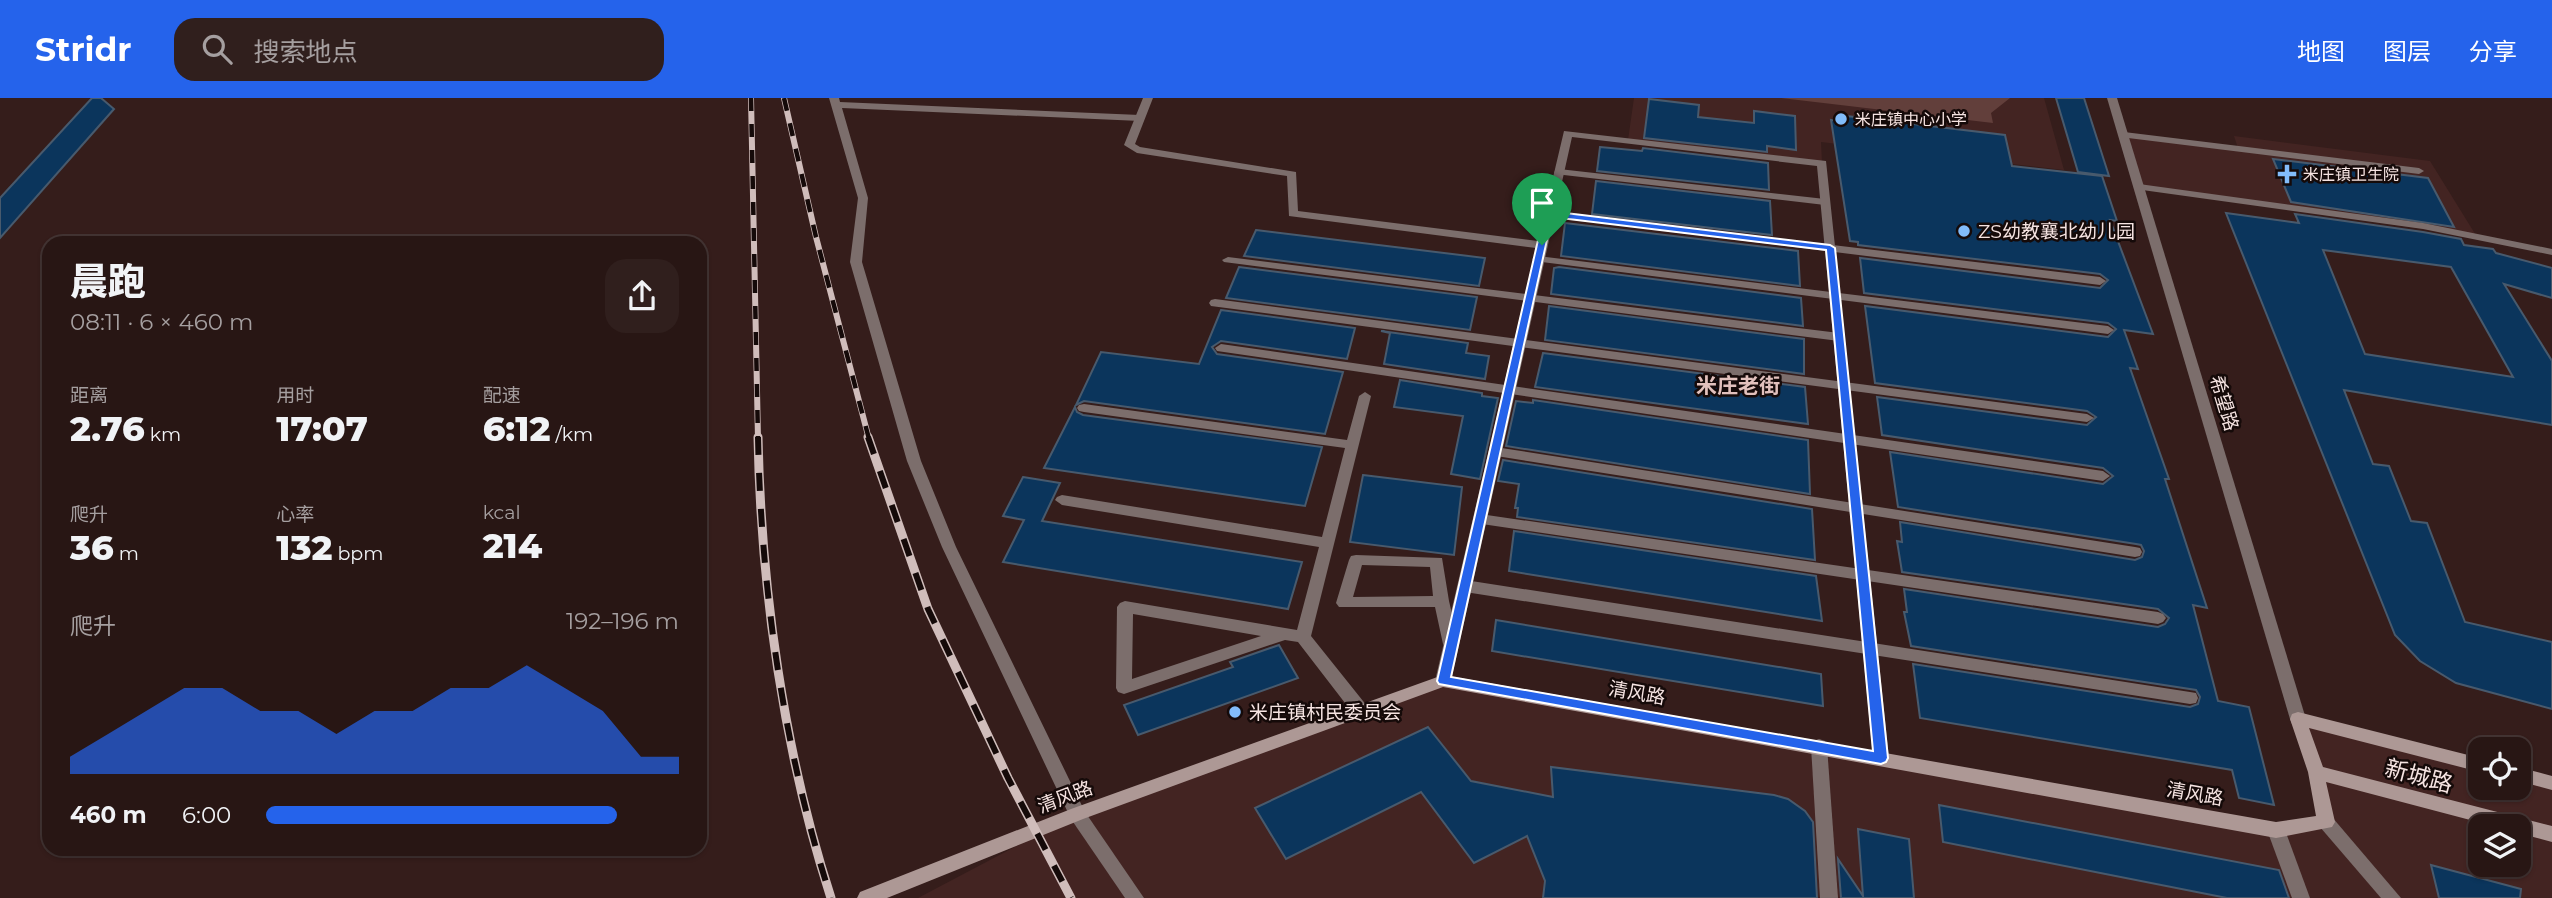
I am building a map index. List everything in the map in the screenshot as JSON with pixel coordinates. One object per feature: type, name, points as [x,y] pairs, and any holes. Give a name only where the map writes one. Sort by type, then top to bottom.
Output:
[{"type":"main road","name":"清风路","points":[[866,898],[1077,814],[1443,681],[1819,746],[2276,830],[2326,822]]},
{"type":"main road","name":"新城路","points":[[2298,719],[2468,762]]},
{"type":"main road","points":[[2298,719],[2316,772],[2326,822]]},
{"type":"main road","name":"新城路","points":[[2316,772],[2552,834]]},
{"type":"main road","points":[[2531,777],[2552,783]]},
{"type":"street","points":[[1148,98],[1129,145],[1137,150],[1292,173],[1293,214],[1835,296],[2108,330]]},
{"type":"street","name":"希望路","points":[[2112,98],[2298,719]]},
{"type":"street","points":[[1135,898],[1077,814],[949,547],[914,461],[856,262],[863,198],[835,101],[1140,118]]},
{"type":"street","points":[[1443,681],[1568,134],[1822,163],[1881,758]]},
{"type":"street","points":[[2123,135],[2419,171]]},
{"type":"street","points":[[1559,172],[1825,202]]},
{"type":"street","points":[[2139,187],[2423,226],[2552,252]]},
{"type":"street","points":[[1549,214],[2100,281]]},
{"type":"street","points":[[1228,260],[1839,337]]},
{"type":"street","points":[[1214,303],[1520,341],[2087,418]]},
{"type":"street","points":[[1221,348],[2103,476]]},
{"type":"street","points":[[1303,637],[1365,396]]},
{"type":"street","points":[[1084,408],[1353,445]]},
{"type":"street","points":[[1494,452],[2135,552]]},
{"type":"street","points":[[1062,500],[1328,543]]},
{"type":"street","points":[[1479,519],[2158,618]]},
{"type":"street","points":[[1441,601],[1344,603],[1356,560],[1437,562],[1441,601],[1451,645]]},
{"type":"street","points":[[1465,586],[2190,698]]},
{"type":"street","points":[[1285,634],[1124,688],[1125,607],[1303,637],[1361,711]]},
{"type":"street","points":[[1819,746],[1829,898]]},
{"type":"street","points":[[2326,822],[2392,898]]},
{"type":"street","points":[[2276,830],[2301,898]]},
{"type":"shaded area","name":"米庄镇中心小学","points":[[1634,98],[2044,98],[2064,170],[1821,142],[1822,163],[1628,140]]},
{"type":"shaded area","points":[[1781,98],[2010,98],[1991,113],[1993,123]]},
{"type":"shaded area","name":"米庄镇卫生院","points":[[2124,135],[2238,148],[2234,136],[2430,161],[2477,237],[2139,187]]},
{"type":"shaded area","points":[[1443,681],[2276,830],[2325,822],[2298,719],[2468,762],[2468,800],[2531,800],[2531,777],[2552,783],[2552,898],[918,898],[1077,814]]},
{"type":"building","points":[[92,98],[101,98],[114,109],[0,238],[0,198]]},
{"type":"building","points":[[2056,98],[2084,98],[2109,176],[2078,172]]},
{"type":"building","points":[[1649,99],[1699,105],[1698,117],[1754,123],[1754,111],[1795,116],[1796,150],[1767,146],[1767,152],[1644,138]]},
{"type":"building","points":[[1838,115],[2005,135],[2012,166],[2102,176],[2117,221],[2110,220],[2153,334],[2124,330],[2138,369],[2130,368],[2169,479],[2165,479],[2207,608],[2193,605],[2218,701],[2249,707],[2274,805],[2239,798],[2232,770],[1920,718],[1913,664],[2190,707],[2198,704],[2200,697],[2196,690],[1911,646],[1904,612],[1907,612],[1904,589],[2158,627],[2165,624],[2169,618],[2158,609],[1902,572],[1897,541],[1902,542],[1900,522],[2135,560],[2142,557],[2144,551],[2141,545],[2136,544],[1898,507],[1890,452],[2103,484],[2113,476],[2103,468],[1882,435],[1877,397],[2087,425],[2096,417],[2087,411],[1875,383],[1865,306],[2108,337],[2116,329],[2108,323],[1864,293],[1860,258],[2100,288],[2108,280],[2100,274],[1858,245],[1858,242],[1850,241],[1831,120],[1839,121]]},
{"type":"building","points":[[1600,147],[1642,151],[1643,148],[1768,163],[1769,190],[1597,171]]},
{"type":"building","points":[[2273,159],[2428,178],[2454,227],[2291,202]]},
{"type":"building","points":[[1596,181],[1770,201],[1772,235],[1592,214]]},
{"type":"building","points":[[2226,213],[2299,223],[2295,214],[2423,232],[2461,239],[2464,245],[2493,249],[2496,253],[2552,268],[2552,298],[2504,284],[2552,361],[2552,425],[2344,390],[2373,464],[2389,466],[2411,521],[2427,523],[2465,622],[2552,642],[2552,709],[2456,683],[2420,661],[2395,635]],"holes":[[[2323,250],[2451,267],[2513,377],[2365,354]]]},
{"type":"building","points":[[1565,223],[1798,251],[1800,286],[1561,256]]},
{"type":"building","points":[[1256,230],[1485,258],[1479,286],[1244,256]]},
{"type":"building","points":[[1239,267],[1477,297],[1470,330],[1226,298]]},
{"type":"building","points":[[1554,268],[1801,298],[1803,326],[1551,294]]},
{"type":"building","points":[[1549,306],[1804,339],[1804,374],[1545,340]]},
{"type":"building","points":[[1221,310],[1355,328],[1347,359],[1221,341],[1212,347],[1217,354],[1343,372],[1325,434],[1084,401],[1076,405],[1101,352],[1199,364]]},
{"type":"building","points":[[1381,331],[1468,343],[1466,353],[1489,356],[1485,379],[1384,364],[1390,333]]},
{"type":"building","points":[[1543,353],[1805,387],[1808,424],[1535,387]]},
{"type":"building","points":[[1400,380],[1498,398],[1480,479],[1451,474],[1463,416],[1394,407]]},
{"type":"building","points":[[1533,400],[1808,440],[1810,494],[1506,446],[1516,401],[1533,403]]},
{"type":"building","points":[[1075,407],[1077,412],[1083,415],[1322,447],[1305,506],[1044,468]]},
{"type":"building","points":[[1503,460],[1812,509],[1815,560],[1517,517],[1518,508],[1515,508],[1519,484],[1498,481]]},
{"type":"building","points":[[1363,475],[1462,487],[1454,555],[1350,542]]},
{"type":"building","points":[[1023,477],[1060,483],[1042,521],[1302,562],[1288,609],[1003,562],[1024,520],[1003,516]]},
{"type":"building","points":[[1514,531],[1816,576],[1822,621],[1509,571]]},
{"type":"building","points":[[1496,620],[1821,674],[1823,706],[1492,651]]},
{"type":"building","points":[[1279,645],[1298,678],[1138,735],[1124,705],[1233,667],[1230,662]]},
{"type":"building","points":[[1428,727],[1471,781],[1553,797],[1551,767],[1788,799],[1805,811],[1813,822],[1817,898],[1543,898],[1545,881],[1527,836],[1474,863],[1421,792],[1286,859],[1255,808]]},
{"type":"building","points":[[1939,805],[2279,870],[2289,898],[2227,898],[1943,842]]},
{"type":"building","points":[[1858,829],[1909,839],[1914,898],[1841,898],[1838,859],[1863,896]]},
{"type":"building","points":[[2431,865],[2521,889],[2520,898],[2439,898]]},
{"type":"railway","points":[[751,98],[758,439]]},
{"type":"railway","points":[[784,98],[816,237],[869,439]]},
{"type":"railway","points":[[758,437],[764,553],[778,670],[800,786],[831,898]]},
{"type":"railway","points":[[868,437],[928,609],[1008,778],[1071,898]]},
{"type":"place","name":"米庄镇中心小学","points":[[1841,119]]},
{"type":"place","name":"米庄镇卫生院","points":[[2287,174]]},
{"type":"place","name":"ZS幼教襄北幼儿园","points":[[1964,231]]},
{"type":"place","name":"米庄镇村民委员会","points":[[1235,712]]},
{"type":"district","name":"米庄老街","points":[[1738,385]]},
{"type":"route","points":[[1549,214],[1830,248],[1881,758],[1443,681],[1542,245],[1549,214]]}]
